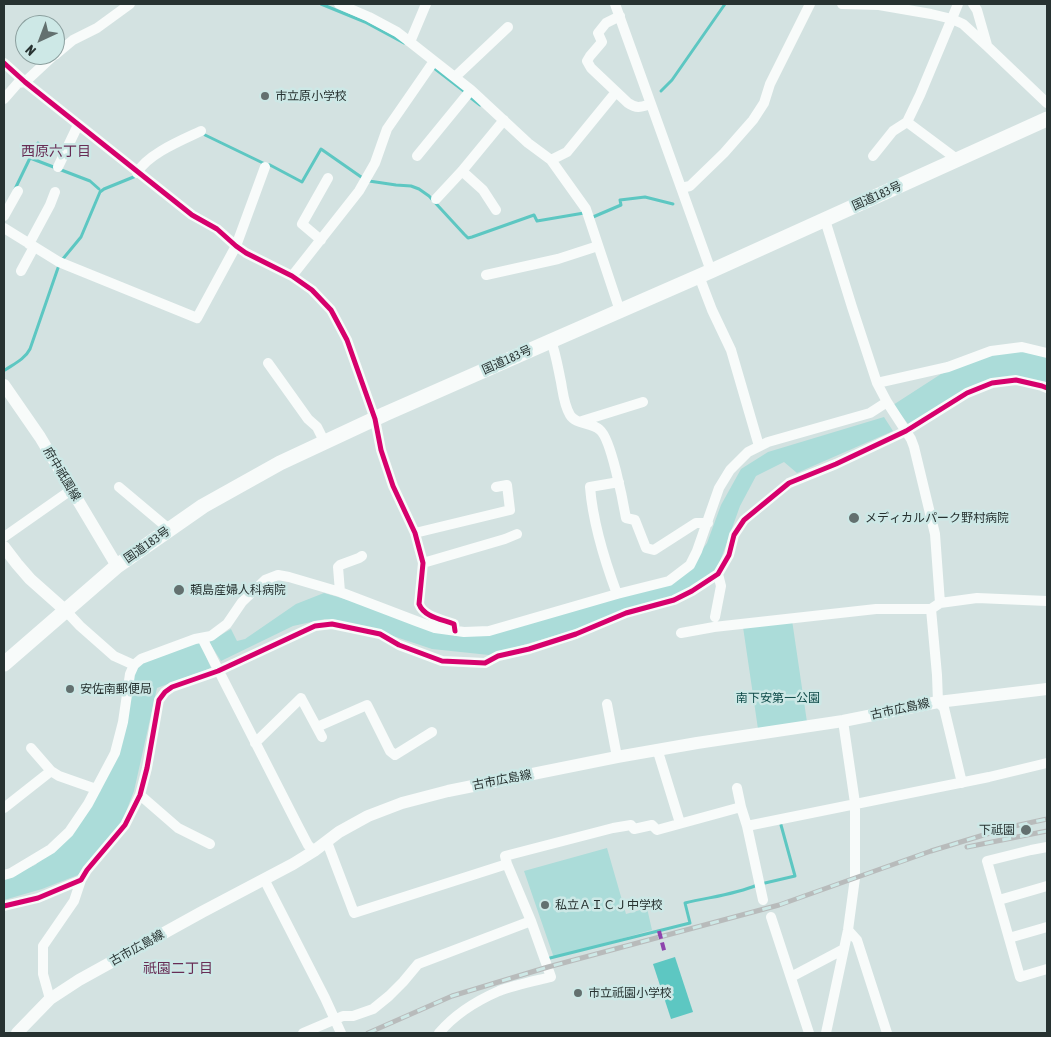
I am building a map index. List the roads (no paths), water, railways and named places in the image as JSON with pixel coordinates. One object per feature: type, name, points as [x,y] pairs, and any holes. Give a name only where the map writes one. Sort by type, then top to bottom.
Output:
[{"type":"highway","name":"国道183号","points":[[4,664],[116,566],[203,506],[275,465],[374,419],[705,274],[1047,119]]},
{"type":"main road","name":"府中祇園線","points":[[4,385],[40,437],[116,566]]},
{"type":"main road","points":[[4,547],[30,579],[66,610]]},
{"type":"main road","name":"古市広島線","points":[[17,1033],[50,999],[79,980],[314,851],[339,832],[368,816],[402,803],[448,790],[656,750],[843,721],[938,702],[1047,689]]},
{"type":"street","points":[[65,47],[73,40],[97,28],[130,4]]},
{"type":"street","points":[[339,4],[397,32],[470,90],[528,143],[551,160],[586,209],[620,311]]},
{"type":"street","points":[[410,42],[426,4]]},
{"type":"street","points":[[615,4],[681,188],[705,274],[712,310],[731,350],[758,446]]},
{"type":"street","points":[[681,188],[690,186],[724,153],[753,120],[764,103],[774,76],[810,4]]},
{"type":"street","points":[[842,4],[879,5],[952,19],[962,24],[987,46],[1047,103]]},
{"type":"street","points":[[873,156],[893,131],[907,122],[920,96],[958,4]]},
{"type":"street","points":[[973,4],[978,10],[987,46]]},
{"type":"street","points":[[620,16],[606,23],[598,34],[602,42],[588,61],[591,68],[628,103],[634,107],[651,104]]},
{"type":"street","points":[[454,77],[508,26]]},
{"type":"street","points":[[292,276],[358,191],[375,163],[388,129],[434,61]]},
{"type":"street","points":[[4,63],[137,173],[192,215],[217,229],[246,253],[292,276],[312,290],[331,310],[347,340],[374,419],[381,450],[393,486],[414,533],[423,563],[419,604],[421,610],[426,614],[454,624],[455,631]]},
{"type":"street","points":[[4,99],[18,83],[25,82],[44,65]]},
{"type":"street","points":[[417,156],[470,90]]},
{"type":"street","points":[[551,160],[567,152],[616,92]]},
{"type":"street","points":[[436,200],[504,120]]},
{"type":"street","points":[[907,122],[958,160]]},
{"type":"street","points":[[58,167],[78,125]]},
{"type":"street","points":[[137,173],[140,168],[161,150],[201,131]]},
{"type":"street","points":[[4,228],[59,262],[197,318],[236,246],[264,167]]},
{"type":"street","points":[[462,171],[483,190],[496,210]]},
{"type":"street","points":[[321,240],[302,224],[328,178]]},
{"type":"street","points":[[4,216],[18,191]]},
{"type":"street","points":[[21,271],[55,192]]},
{"type":"street","points":[[825,220],[877,383],[914,447],[935,534],[938,702],[944,708],[962,783]]},
{"type":"street","points":[[486,275],[558,259],[598,246]]},
{"type":"street","points":[[551,341],[556,356],[565,406],[571,417],[601,430],[606,438],[626,518],[635,520],[646,548],[654,550],[696,523],[708,523]]},
{"type":"street","points":[[877,383],[948,367],[991,351],[1022,347],[1047,354]]},
{"type":"street","points":[[268,363],[308,419],[317,427],[325,442]]},
{"type":"street","points":[[50,999],[43,974],[43,946],[74,900],[81,880],[87,870],[125,825],[140,794],[148,768],[159,700],[172,687],[218,671],[315,626],[332,624],[380,634],[399,645],[442,661],[485,663],[498,656],[529,649],[576,634],[626,613],[674,600],[718,574],[729,555],[734,535],[744,520],[789,483],[836,464],[906,431],[967,393],[992,383],[1016,380],[1047,388]]},
{"type":"street","points":[[579,422],[643,402]]},
{"type":"street","points":[[4,875],[51,849],[69,832],[88,804],[115,753],[123,722],[130,674],[134,665],[141,659],[211,636],[227,624],[242,602],[265,580],[278,575],[289,577],[340,592],[435,628],[464,632],[489,630],[669,581],[690,565],[708,523],[719,488],[730,470],[748,452],[768,442],[870,413],[887,402]]},
{"type":"street","points":[[617,594],[598,534],[592,510],[590,487],[618,482]]},
{"type":"street","points":[[414,533],[510,510],[507,485],[496,487]]},
{"type":"street","points":[[120,487],[169,529]]},
{"type":"street","points":[[4,537],[72,490]]},
{"type":"street","points":[[423,563],[517,534]]},
{"type":"street","points":[[340,592],[338,567],[362,556]]},
{"type":"street","points":[[715,617],[721,586],[718,574]]},
{"type":"street","points":[[681,634],[714,627],[876,608],[935,606],[978,598],[1047,601]]},
{"type":"street","points":[[66,610],[80,626],[114,656],[134,665]]},
{"type":"street","points":[[202,638],[308,846],[314,851]]},
{"type":"street","points":[[255,743],[302,698],[322,737]]},
{"type":"street","points":[[607,704],[617,757]]},
{"type":"street","points":[[316,727],[367,705],[390,752],[395,755],[432,732]]},
{"type":"street","points":[[826,1033],[848,930],[856,878],[855,804],[843,721]]},
{"type":"street","points":[[31,748],[51,771],[59,776],[96,789]]},
{"type":"street","points":[[656,750],[659,754],[680,823]]},
{"type":"street","points":[[747,826],[962,783],[1047,763]]},
{"type":"street","points":[[4,808],[51,771]]},
{"type":"street","points":[[737,788],[763,900]]},
{"type":"street","points":[[140,794],[178,828],[210,844]]},
{"type":"street","points":[[439,1033],[450,1021],[468,1007],[500,991],[551,977],[505,856],[613,828],[631,825],[634,828],[652,825],[657,830],[741,807]]},
{"type":"street","points":[[327,842],[354,914],[507,864]]},
{"type":"street","points":[[1047,847],[988,861],[1020,977],[1047,969]]},
{"type":"street","points":[[264,879],[336,1018],[341,1033]]},
{"type":"street","points":[[4,906],[38,898],[81,880]]},
{"type":"street","points":[[998,900],[1047,886]]},
{"type":"street","points":[[771,917],[809,1033]]},
{"type":"street","points":[[303,1033],[336,1018],[353,1016],[373,1009],[390,996],[418,964],[531,921]]},
{"type":"street","points":[[1009,938],[1047,927]]},
{"type":"street","points":[[848,930],[858,940],[887,1033]]},
{"type":"street","points":[[790,976],[844,949]]},
{"type":"water","points":[[675,957],[693,1012],[671,1019],[653,964]]},
{"type":"waterway","points":[[321,4],[365,22],[404,43]]},
{"type":"waterway","points":[[661,91],[672,80],[725,4]]},
{"type":"waterway","points":[[434,68],[465,92]]},
{"type":"waterway","points":[[471,98],[480,105]]},
{"type":"waterway","points":[[205,135],[302,182],[321,149],[364,179]]},
{"type":"waterway","points":[[30,158],[38,143]]},
{"type":"waterway","points":[[15,189],[30,158],[90,181],[99,189]]},
{"type":"waterway","points":[[62,260],[81,237],[100,192],[136,176]]},
{"type":"waterway","points":[[369,181],[411,186],[419,189],[429,196],[468,238],[534,215],[537,221],[584,213]]},
{"type":"waterway","points":[[593,217],[621,205],[620,200],[645,197],[673,204]]},
{"type":"waterway","points":[[5,370],[28,353],[59,265]]},
{"type":"waterway","points":[[765,883],[795,876],[781,825]]},
{"type":"waterway","points":[[550,958],[690,923],[685,903],[730,894],[757,885]]},
{"type":"railway","points":[[368,1033],[452,996],[548,967],[779,905],[931,851],[1010,827],[1047,819]]},
{"type":"railway","points":[[967,847],[1047,831]]},
{"type":"place","name":"市立原小学校","points":[[265,96]]},
{"type":"place","name":"メディカルパーク野村病院","points":[[854,518]]},
{"type":"place","name":"頼島産婦人科病院","points":[[179,590]]},
{"type":"place","name":"安佐南郵便局","points":[[70,689]]},
{"type":"place","name":"下祗園","points":[[1026,830]]},
{"type":"place","name":"私立ＡＩＣＪ中学校","points":[[545,905]]},
{"type":"place","name":"市立祇園小学校","points":[[578,993]]},
{"type":"district","name":"西原六丁目","points":[[56,152]]},
{"type":"district","name":"祇園二丁目","points":[[178,969]]},
{"type":"park label","name":"南下安第一公園","points":[[778,698]]}]
